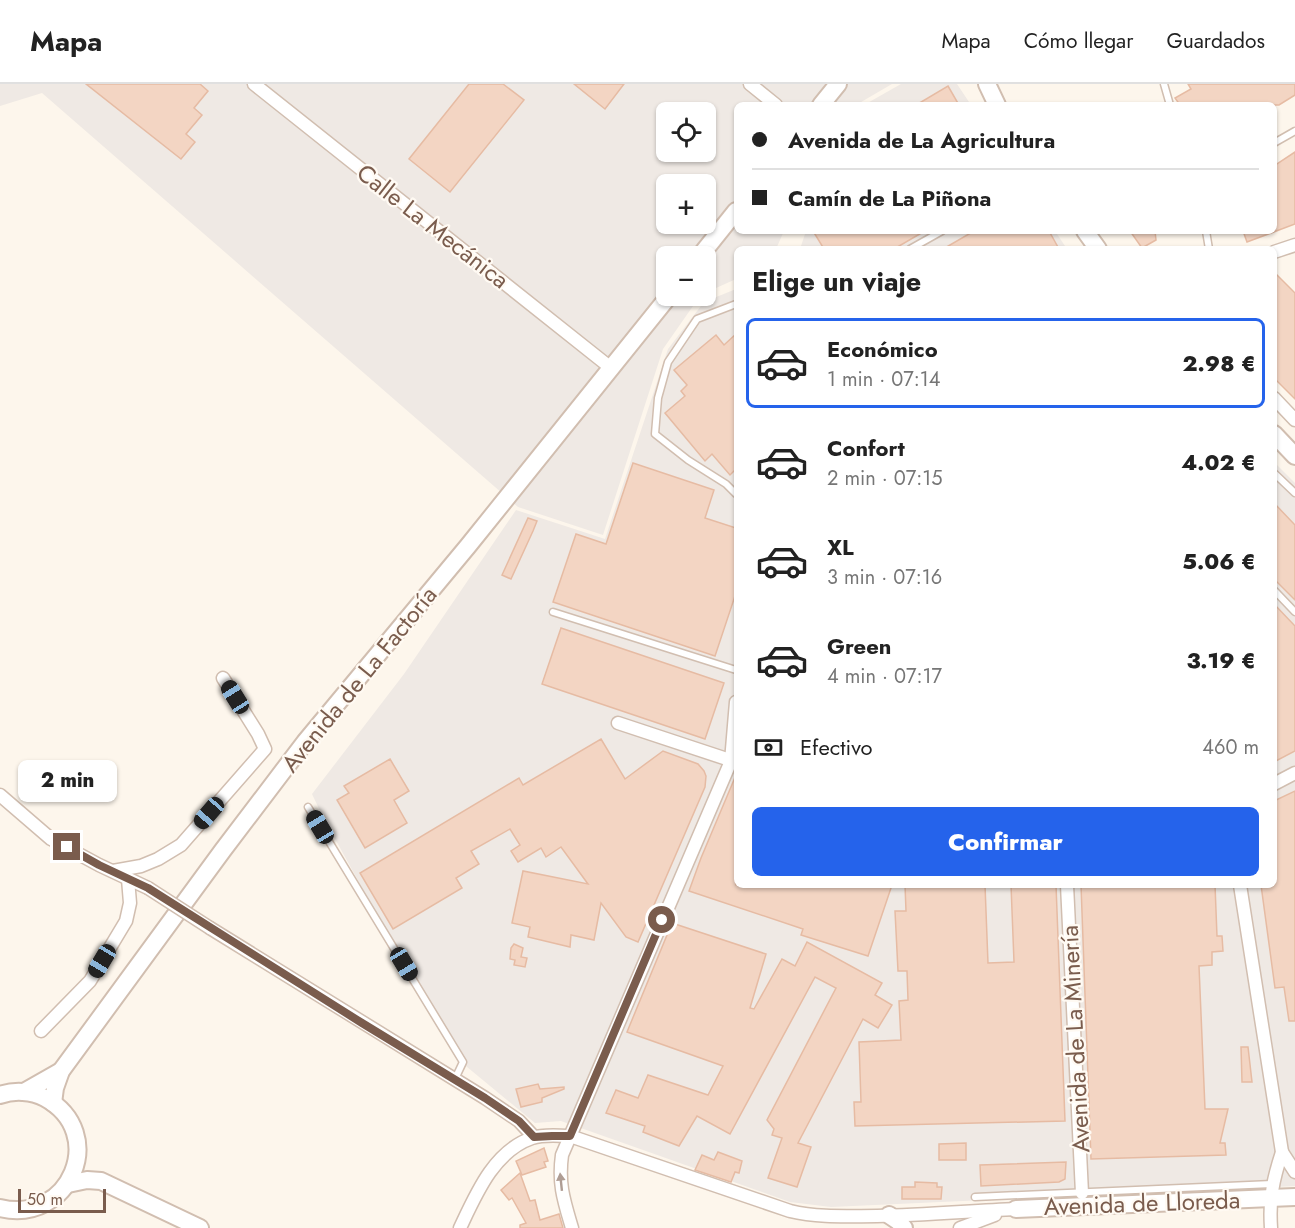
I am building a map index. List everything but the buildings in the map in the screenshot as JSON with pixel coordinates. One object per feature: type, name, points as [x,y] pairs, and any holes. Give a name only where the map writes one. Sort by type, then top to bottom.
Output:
[{"type":"street","name":"Calle La Mecánica","points":[[254,84],[611,368]]},
{"type":"street","points":[[750,84],[772,102]]},
{"type":"street","points":[[823,102],[838,84]]},
{"type":"street","points":[[987,84],[996,102]]},
{"type":"street","points":[[708,246],[734,214]]},
{"type":"street","points":[[1086,234],[1096,246]]},
{"type":"street","points":[[1277,251],[1295,245]]},
{"type":"street","name":"Avenida de La Factoría","points":[[53,1103],[61,1071],[305,742],[468,546],[661,306]]},
{"type":"street","points":[[1277,401],[1295,420]]},
{"type":"street","points":[[1277,437],[1295,456]]},
{"type":"street","points":[[113,872],[158,860],[181,844],[265,749],[223,678]]},
{"type":"street","points":[[572,1228],[560,1180],[562,1155],[734,762],[618,723]]},
{"type":"street","points":[[1277,782],[1295,773]]},
{"type":"street","points":[[0,795],[51,838],[113,872],[148,888],[485,1098],[519,1121],[534,1137]]},
{"type":"street","points":[[41,1031],[90,981],[126,921],[130,903],[128,879]]},
{"type":"street","name":"Avenida de La Minería","points":[[1067,888],[1082,1194]]},
{"type":"street","points":[[1239,888],[1282,1152],[1295,1172]]},
{"type":"street","name":"Avenida de La Factoría","points":[[24,1092],[61,1071]]},
{"type":"street","points":[[0,1095],[7,1092],[24,1092],[39,1095],[53,1103],[64,1113],[72,1126],[77,1140],[78,1155],[75,1170],[68,1184],[56,1197],[42,1206],[26,1210],[3,1211]]},
{"type":"street","points":[[460,1228],[482,1183],[516,1145],[534,1137],[570,1136]]},
{"type":"street","name":"Avenida de Lloreda","points":[[570,1136],[790,1211],[830,1217],[1016,1209],[1271,1191],[1295,1197]]},
{"type":"street","points":[[1271,1228],[1269,1206],[1271,1191],[1282,1152]]},
{"type":"street","points":[[78,1155],[84,1165],[101,1182]]},
{"type":"street","points":[[68,1184],[87,1180],[101,1182],[200,1228]]},
{"type":"street","points":[[960,1228],[1016,1209]]},
{"type":"street","points":[[889,1215],[904,1228]]},
{"type":"lane","points":[[1164,84],[1169,102]]},
{"type":"lane","points":[[1277,141],[1295,131]]},
{"type":"lane","points":[[915,246],[937,234]]},
{"type":"lane","points":[[734,305],[697,319],[668,362],[658,398],[655,434],[734,492]]},
{"type":"lane","points":[[1277,476],[1295,493]]},
{"type":"lane","points":[[1277,593],[1295,612]]},
{"type":"lane","points":[[552,612],[734,669]]},
{"type":"lane","points":[[308,807],[464,1062],[454,1080]]},
{"type":"lane","name":"Avenida de Lloreda","points":[[975,1197],[1271,1191]]},
{"type":"shaded area","points":[[0,84],[892,84],[861,102],[734,102],[734,234],[783,234],[777,246],[734,246],[734,280],[716,288],[716,246],[656,246],[656,306],[693,306],[663,349],[603,535],[518,507],[42,93],[0,106]]},
{"type":"shaded area","points":[[901,84],[957,84],[969,102],[869,102]]},
{"type":"shaded area","points":[[805,234],[1057,234],[1065,246],[801,246]]},
{"type":"shaded area","points":[[734,290],[734,888],[1277,888],[1277,465],[1295,483],[1295,1186],[831,1207],[790,1202],[561,1121],[535,1123],[455,1057],[312,794],[404,674],[516,510],[605,539],[668,349],[701,306],[716,306],[716,297]]},
{"type":"route","points":[[67,847],[148,888],[485,1098],[519,1121],[534,1137],[570,1136],[662,920]]}]
